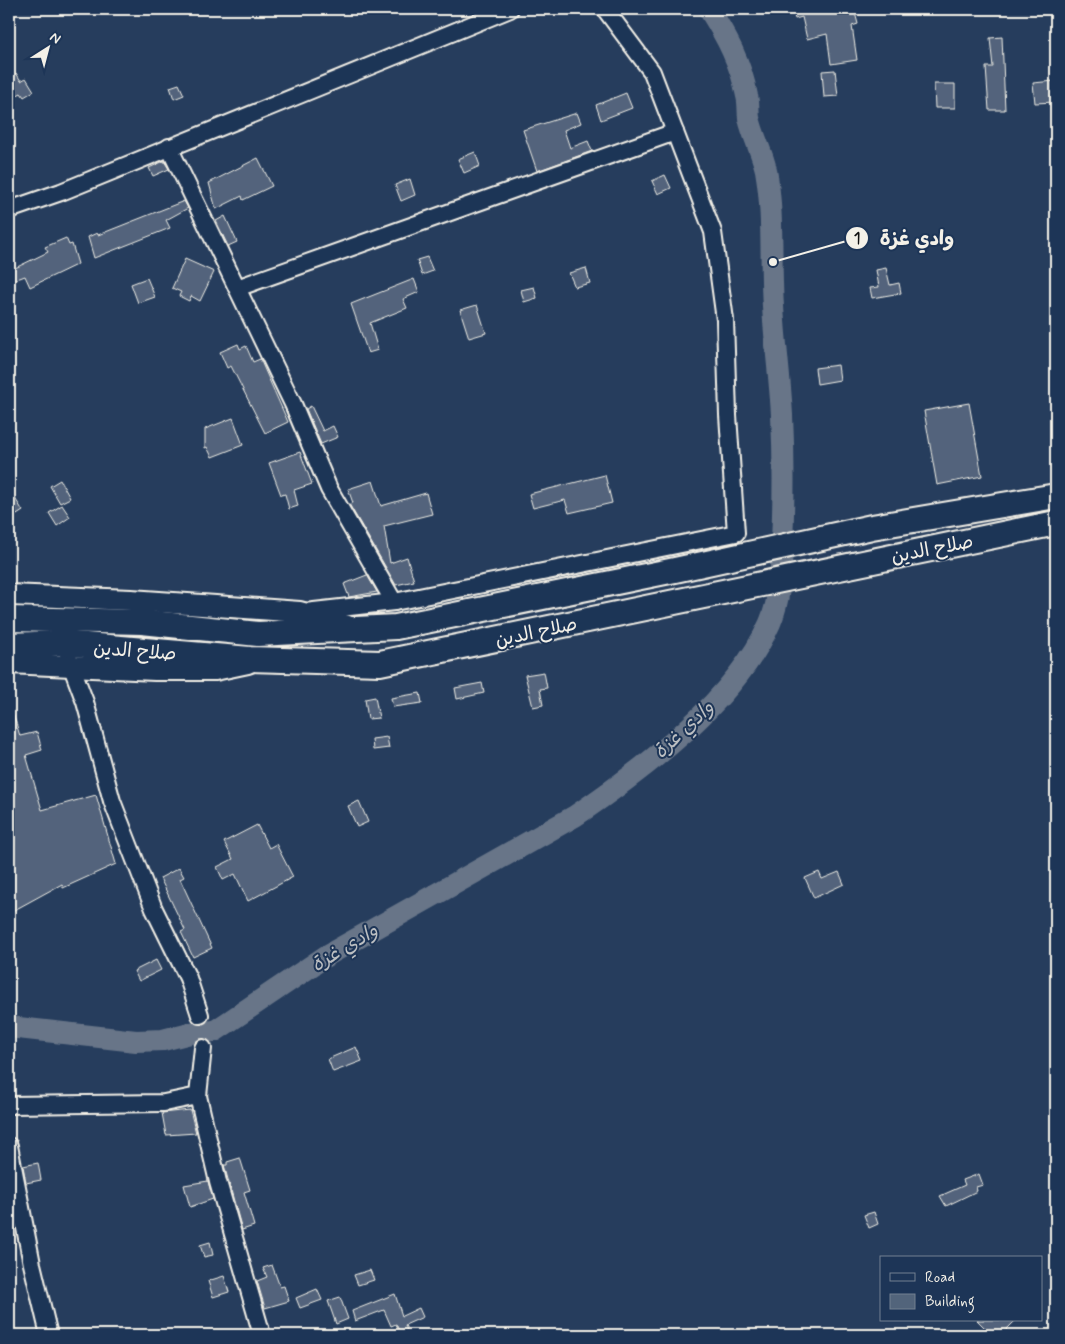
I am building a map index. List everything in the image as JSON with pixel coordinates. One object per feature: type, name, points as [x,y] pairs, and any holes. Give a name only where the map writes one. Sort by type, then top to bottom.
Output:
[{"type":"highway","name":"صلاح الدين","points":[[9,619],[142,622],[258,634],[396,627],[675,570],[872,527],[1056,496]]},
{"type":"highway","name":"صلاح الدين","points":[[9,645],[62,643],[266,660],[380,663],[1056,523]]},
{"type":"main road","points":[[9,595],[131,600],[300,612],[358,629]]},
{"type":"main road","points":[[9,663],[155,670],[215,670],[266,660]]},
{"type":"street","points":[[9,210],[61,192],[510,9]]},
{"type":"street","points":[[300,612],[394,602],[736,533],[728,415],[725,320],[713,232],[652,72],[605,9]]},
{"type":"street","points":[[237,288],[675,132]]},
{"type":"street","points":[[169,147],[293,404],[329,489],[394,602]]},
{"type":"street","points":[[62,643],[85,702],[112,801],[154,909],[188,978],[200,1015]]},
{"type":"street","points":[[203,1048],[198,1096],[218,1182],[262,1335]]},
{"type":"street","points":[[9,1105],[164,1103],[198,1096]]},
{"type":"street","points":[[9,1146],[32,1264],[49,1335]]},
{"type":"building","points":[[792,9],[854,9],[858,24],[852,26],[857,60],[831,64],[827,34],[807,39],[802,17],[795,19]]},
{"type":"building","points":[[1002,37],[1005,110],[989,110],[986,67],[993,67],[990,38]]},
{"type":"building","points":[[835,70],[838,96],[824,97],[822,71]]},
{"type":"building","points":[[16,73],[21,81],[26,78],[34,91],[24,97],[21,93],[12,98],[9,92],[9,78]]},
{"type":"building","points":[[1054,81],[1055,102],[1035,103],[1033,83]]},
{"type":"building","points":[[179,84],[184,95],[174,99],[170,87]]},
{"type":"building","points":[[934,84],[955,84],[955,108],[935,108]]},
{"type":"building","points":[[626,93],[632,108],[601,120],[596,105]]},
{"type":"building","points":[[577,113],[581,123],[564,130],[570,148],[588,141],[592,151],[537,171],[523,130]]},
{"type":"building","points":[[475,152],[480,166],[464,173],[458,159]]},
{"type":"building","points":[[258,158],[272,186],[243,200],[242,196],[216,209],[209,183]]},
{"type":"building","points":[[164,161],[169,169],[153,176],[149,168]]},
{"type":"building","points":[[665,175],[671,188],[658,194],[652,181]]},
{"type":"building","points":[[410,179],[415,195],[401,201],[395,185]]},
{"type":"building","points":[[184,201],[188,208],[166,220],[170,228],[94,258],[88,237],[97,233],[98,235]]},
{"type":"building","points":[[225,216],[237,242],[228,246],[216,221]]},
{"type":"building","points":[[66,238],[69,245],[72,244],[78,264],[30,287],[25,276],[9,282],[9,271],[48,252],[45,247]]},
{"type":"building","points":[[427,257],[433,271],[422,275],[417,260]]},
{"type":"building","points":[[185,259],[214,272],[200,301],[191,296],[189,301],[179,296],[181,292],[172,288]]},
{"type":"building","points":[[586,268],[590,283],[575,287],[569,273]]},
{"type":"building","points":[[886,268],[890,285],[899,283],[901,293],[872,298],[870,288],[879,287],[876,270]]},
{"type":"building","points":[[147,278],[155,297],[138,303],[131,284]]},
{"type":"building","points":[[414,279],[419,292],[403,299],[407,308],[370,323],[378,350],[368,353],[351,304]]},
{"type":"building","points":[[534,287],[537,298],[524,302],[521,290]]},
{"type":"building","points":[[477,305],[486,333],[469,338],[460,310]]},
{"type":"building","points":[[238,344],[240,349],[246,346],[253,362],[260,359],[288,422],[265,433],[231,366],[227,368],[220,352]]},
{"type":"building","points":[[838,365],[840,380],[817,384],[815,368]]},
{"type":"building","points":[[969,403],[982,476],[937,485],[924,411]]},
{"type":"building","points":[[311,406],[323,431],[333,426],[338,437],[321,444],[306,409]]},
{"type":"building","points":[[233,418],[243,445],[212,457],[207,447],[205,448],[205,429]]},
{"type":"building","points":[[300,452],[312,484],[294,490],[298,506],[289,509],[285,494],[281,495],[269,463]]},
{"type":"building","points":[[605,475],[612,503],[569,513],[565,500],[533,508],[529,494]]},
{"type":"building","points":[[60,480],[70,498],[60,503],[50,486]]},
{"type":"building","points":[[373,481],[381,506],[426,493],[432,514],[384,526],[390,563],[407,557],[414,581],[396,585],[349,504],[353,503],[348,489]]},
{"type":"building","points":[[9,489],[23,511],[9,520]]},
{"type":"building","points":[[62,505],[70,517],[57,526],[49,513]]},
{"type":"building","points":[[367,575],[377,592],[349,597],[344,584]]},
{"type":"building","points":[[544,672],[547,688],[540,689],[543,705],[533,707],[525,675]]},
{"type":"building","points":[[482,683],[484,693],[457,699],[455,688]]},
{"type":"building","points":[[420,693],[422,703],[393,707],[391,698]]},
{"type":"building","points":[[375,697],[379,718],[368,719],[365,699]]},
{"type":"building","points":[[9,707],[11,707],[20,736],[37,732],[42,750],[26,755],[42,810],[96,795],[116,864],[63,888],[62,884],[9,913]]},
{"type":"building","points":[[387,737],[389,748],[373,750],[372,739]]},
{"type":"building","points":[[359,801],[368,822],[357,827],[348,806]]},
{"type":"building","points":[[257,825],[269,848],[276,844],[293,877],[248,901],[235,874],[223,880],[217,867],[233,859],[224,842]]},
{"type":"building","points":[[179,868],[184,877],[180,879],[212,948],[193,957],[181,932],[185,930],[160,878]]},
{"type":"building","points":[[819,872],[822,879],[839,872],[844,884],[814,898],[805,878]]},
{"type":"building","points":[[156,960],[161,970],[139,981],[134,971]]},
{"type":"building","points":[[356,1047],[362,1061],[333,1072],[328,1059]]},
{"type":"building","points":[[190,1110],[196,1133],[166,1135],[162,1113]]},
{"type":"building","points":[[240,1158],[250,1190],[244,1192],[254,1226],[242,1230],[224,1165],[227,1165],[227,1162]]},
{"type":"building","points":[[38,1163],[41,1180],[26,1183],[23,1166]]},
{"type":"building","points":[[979,1174],[983,1185],[976,1187],[977,1191],[946,1206],[940,1196],[965,1185],[963,1180]]},
{"type":"building","points":[[208,1181],[213,1199],[190,1207],[184,1185]]},
{"type":"building","points":[[874,1212],[878,1224],[869,1228],[864,1215]]},
{"type":"building","points":[[210,1242],[213,1255],[204,1257],[200,1245]]},
{"type":"building","points":[[272,1265],[280,1287],[284,1286],[289,1301],[265,1308],[257,1281],[267,1277],[263,1268]]},
{"type":"building","points":[[370,1270],[374,1280],[358,1285],[354,1275]]},
{"type":"building","points":[[224,1276],[229,1292],[213,1297],[208,1281]]},
{"type":"building","points":[[317,1289],[322,1300],[300,1308],[296,1298]]},
{"type":"building","points":[[395,1294],[402,1316],[419,1308],[423,1317],[405,1325],[409,1335],[401,1335],[396,1324],[391,1326],[384,1310],[355,1321],[352,1311]]},
{"type":"building","points":[[340,1297],[348,1319],[336,1324],[328,1301]]},
{"type":"building","points":[[979,1322],[1014,1322],[1001,1335],[992,1335]]},
{"type":"waterway","name":"وادي غزة","points":[[9,1027],[136,1041],[163,1040],[190,1033],[215,1031],[326,956],[575,816],[602,798],[658,755],[685,731],[735,679],[755,652],[774,613],[781,573],[783,526],[783,431],[772,289],[770,204],[766,170],[749,118],[748,99],[741,72],[727,40],[709,9]]},
{"type":"place","name":"وادي غزة","points":[[773,262]]}]
